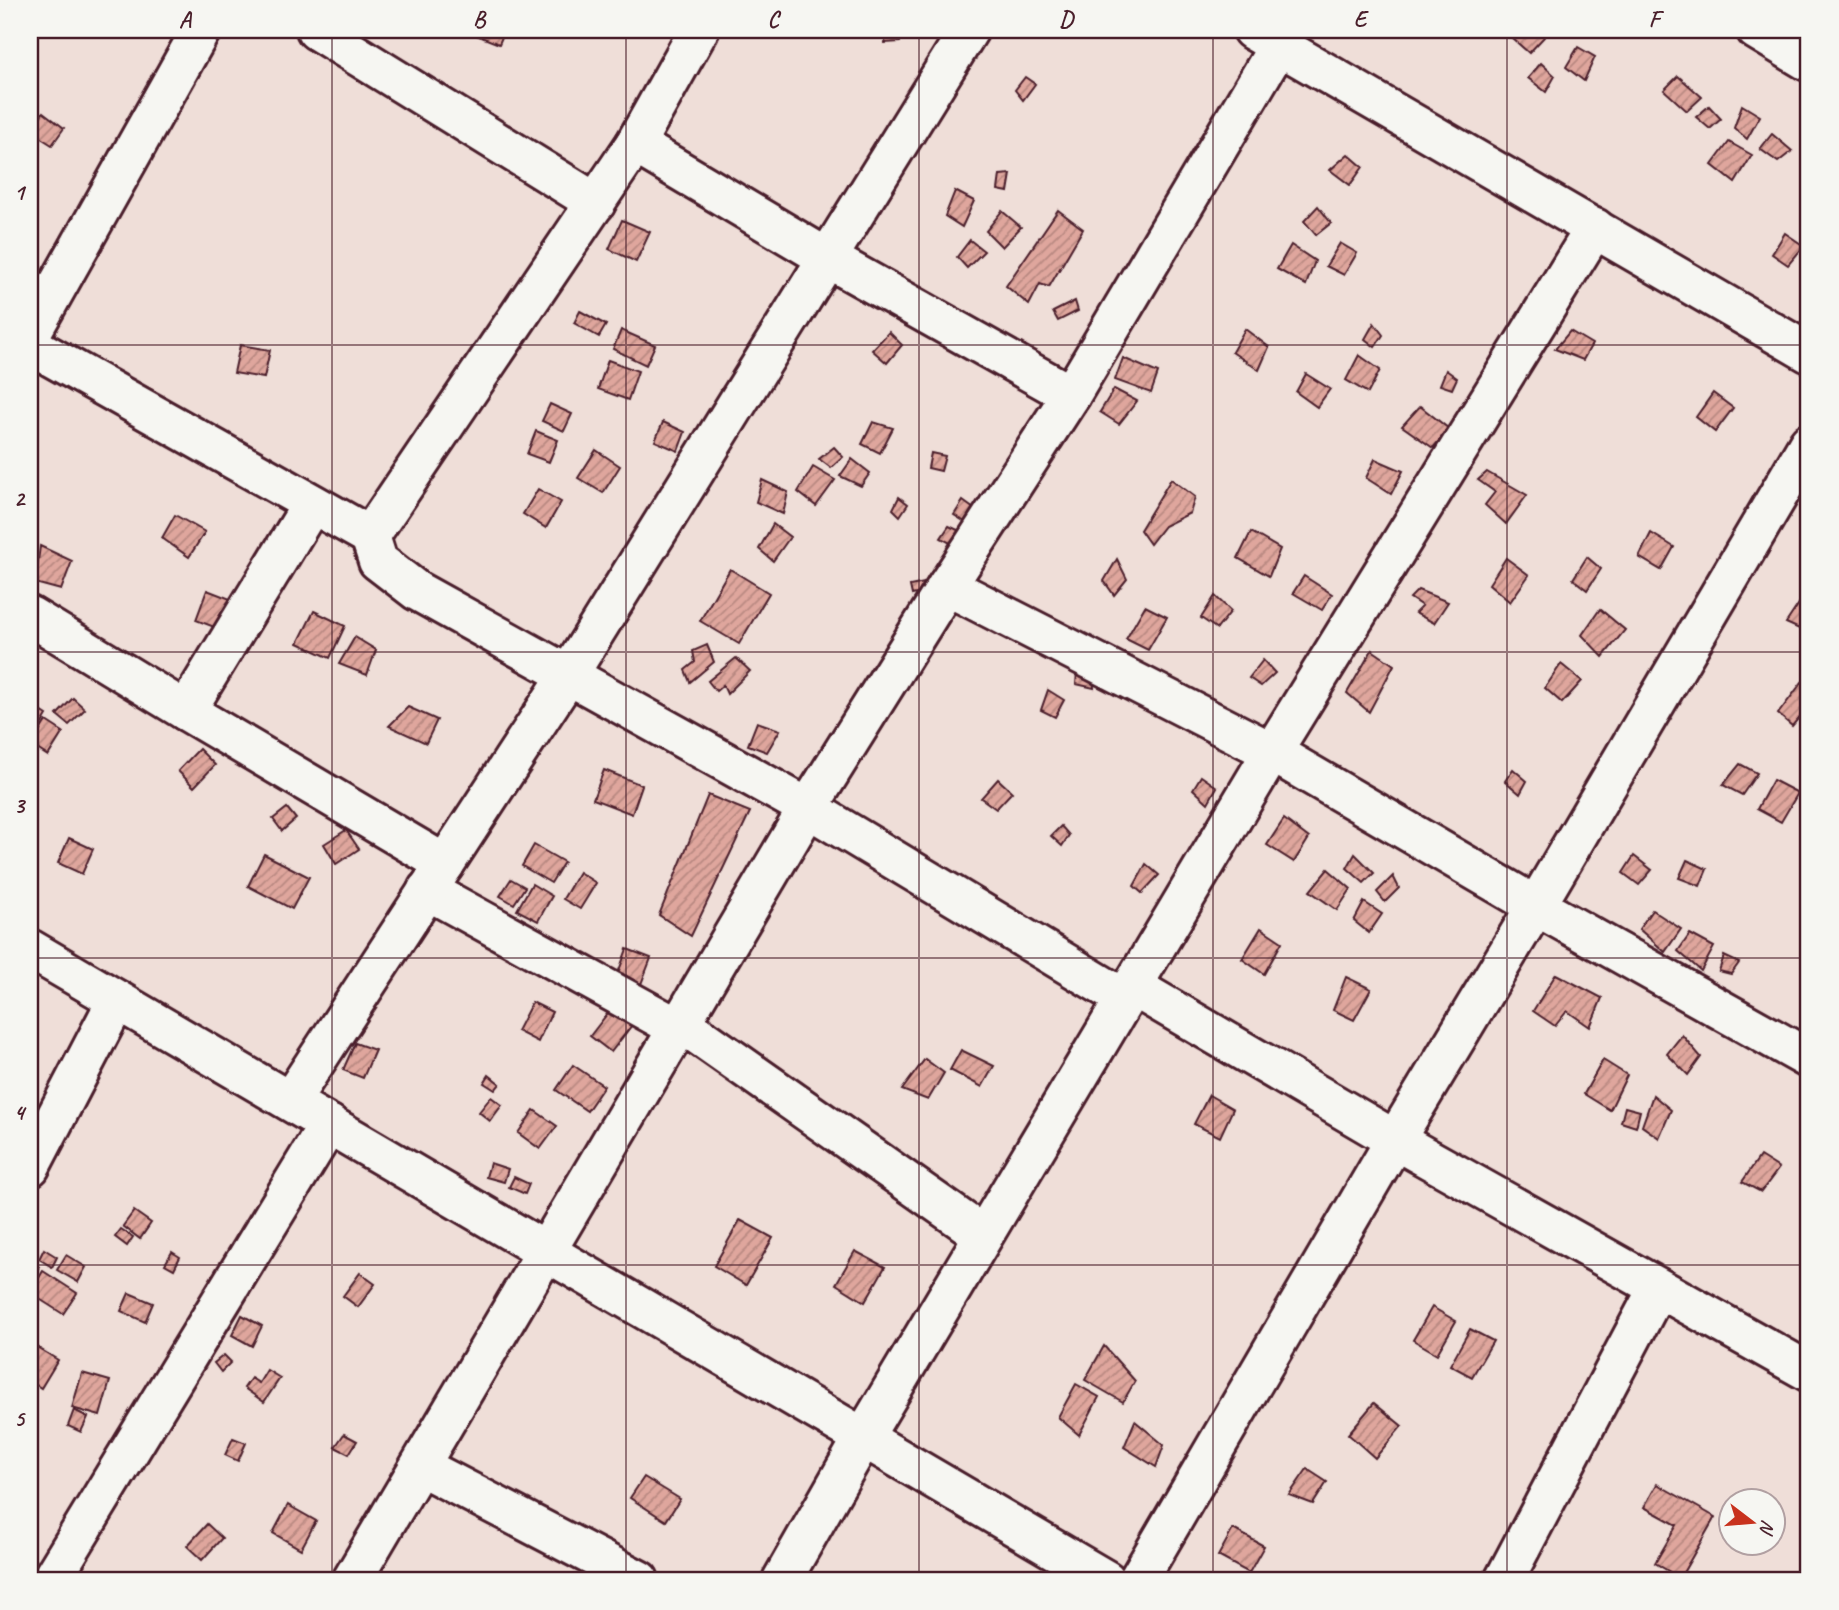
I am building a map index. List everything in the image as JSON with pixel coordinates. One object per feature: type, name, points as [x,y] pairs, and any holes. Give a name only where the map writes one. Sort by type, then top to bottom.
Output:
[{"type":"street","points":[[30,335],[201,30]]},
{"type":"street","points":[[316,30],[596,203]]},
{"type":"street","points":[[370,536],[635,144],[699,30]]},
{"type":"street","points":[[289,1101],[569,674],[969,30]]},
{"type":"street","points":[[1756,30],[1809,62]]},
{"type":"street","points":[[352,1580],[808,808],[1071,394],[1273,35],[1809,353]]},
{"type":"street","points":[[635,144],[827,258],[1071,394]]},
{"type":"street","points":[[782,1580],[863,1437],[1272,752],[1595,228]]},
{"type":"street","points":[[30,345],[370,536],[378,561],[417,591],[808,808],[1128,993],[1809,1372]]},
{"type":"street","points":[[1138,1580],[1395,1140],[1809,443]]},
{"type":"street","points":[[186,711],[312,504]]},
{"type":"street","points":[[947,586],[1272,752],[1536,906],[1808,1056]]},
{"type":"street","points":[[30,616],[186,711],[436,877],[680,1026],[983,1236]]},
{"type":"street","points":[[30,948],[1106,1580]]},
{"type":"street","points":[[30,1167],[117,1000]]},
{"type":"street","points":[[46,1567],[329,1124]]},
{"type":"street","points":[[1504,1580],[1658,1288]]},
{"type":"street","points":[[420,1466],[639,1580]]},
{"type":"building","points":[[472,30],[505,30],[499,44],[471,33]]},
{"type":"building","points":[[886,30],[902,30],[900,42],[885,43]]},
{"type":"building","points":[[1516,30],[1536,30],[1545,36],[1529,53],[1512,38]]},
{"type":"building","points":[[1578,47],[1595,57],[1584,81],[1566,67]]},
{"type":"building","points":[[1541,63],[1555,76],[1546,92],[1528,78]]},
{"type":"building","points":[[1678,76],[1702,97],[1687,111],[1664,90]]},
{"type":"building","points":[[1025,77],[1035,84],[1023,100],[1015,90]]},
{"type":"building","points":[[1742,105],[1760,116],[1747,139],[1734,128]]},
{"type":"building","points":[[1709,106],[1721,119],[1710,129],[1696,117]]},
{"type":"building","points":[[43,112],[64,128],[52,145],[30,131]]},
{"type":"building","points":[[1772,134],[1792,151],[1778,162],[1760,149]]},
{"type":"building","points":[[1729,142],[1752,155],[1735,183],[1712,165]]},
{"type":"building","points":[[1348,154],[1363,167],[1350,185],[1330,170]]},
{"type":"building","points":[[1011,174],[1008,192],[998,190],[1000,175]]},
{"type":"building","points":[[955,191],[974,201],[962,227],[945,216]]},
{"type":"building","points":[[1318,206],[1331,223],[1316,235],[1304,221]]},
{"type":"building","points":[[1058,210],[1083,229],[1049,287],[1040,284],[1029,305],[1006,286]]},
{"type":"building","points":[[1002,211],[1021,227],[1002,247],[986,231]]},
{"type":"building","points":[[622,220],[650,232],[636,262],[609,249]]},
{"type":"building","points":[[1785,233],[1804,246],[1788,265],[1772,254]]},
{"type":"building","points":[[970,240],[984,251],[967,268],[957,257]]},
{"type":"building","points":[[1340,243],[1357,253],[1344,275],[1326,266]]},
{"type":"building","points":[[1291,245],[1315,261],[1306,285],[1277,269]]},
{"type":"building","points":[[1075,301],[1078,311],[1058,321],[1053,312]]},
{"type":"building","points":[[580,311],[606,325],[599,337],[574,323]]},
{"type":"building","points":[[1374,323],[1383,335],[1375,347],[1365,339]]},
{"type":"building","points":[[1245,329],[1269,347],[1259,370],[1232,352]]},
{"type":"building","points":[[621,330],[655,345],[646,365],[613,349]]},
{"type":"building","points":[[1570,331],[1592,344],[1583,360],[1555,349]]},
{"type":"building","points":[[889,332],[902,345],[887,363],[872,350]]},
{"type":"building","points":[[240,345],[270,350],[264,378],[234,373]]},
{"type":"building","points":[[1359,355],[1380,370],[1368,393],[1346,380]]},
{"type":"building","points":[[1123,358],[1158,373],[1151,393],[1115,380]]},
{"type":"building","points":[[608,360],[638,371],[628,400],[598,389]]},
{"type":"building","points":[[1446,370],[1457,378],[1452,389],[1440,385]]},
{"type":"building","points":[[1306,374],[1330,389],[1317,407],[1296,392]]},
{"type":"building","points":[[1114,389],[1137,401],[1119,424],[1100,412]]},
{"type":"building","points":[[1713,393],[1733,408],[1715,432],[1696,417]]},
{"type":"building","points":[[550,404],[572,414],[564,431],[542,421]]},
{"type":"building","points":[[1420,406],[1449,429],[1433,448],[1402,426]]},
{"type":"building","points":[[663,422],[685,432],[678,451],[655,441]]},
{"type":"building","points":[[873,422],[893,428],[880,453],[862,444]]},
{"type":"building","points":[[536,431],[558,440],[549,462],[527,454]]},
{"type":"building","points":[[834,447],[843,457],[831,468],[819,459]]},
{"type":"building","points":[[596,450],[620,466],[603,493],[578,478]]},
{"type":"building","points":[[931,453],[945,456],[941,471],[928,468]]},
{"type":"building","points":[[852,459],[870,473],[861,486],[840,476]]},
{"type":"building","points":[[1375,459],[1403,471],[1391,494],[1366,478]]},
{"type":"building","points":[[813,467],[835,480],[816,506],[798,492]]},
{"type":"building","points":[[1487,472],[1527,495],[1506,524],[1485,505],[1495,492],[1478,480]]},
{"type":"building","points":[[1171,479],[1195,497],[1190,513],[1164,526],[1150,544],[1140,530]]},
{"type":"building","points":[[762,480],[788,492],[783,514],[756,502]]},
{"type":"building","points":[[538,489],[561,502],[546,528],[523,514]]},
{"type":"building","points":[[899,497],[908,504],[900,516],[893,509]]},
{"type":"building","points":[[963,501],[974,509],[965,522],[954,515]]},
{"type":"building","points":[[175,515],[205,532],[189,557],[162,538]]},
{"type":"building","points":[[773,524],[790,537],[773,561],[759,549]]},
{"type":"building","points":[[949,526],[960,531],[952,544],[941,538]]},
{"type":"building","points":[[1251,532],[1280,549],[1269,576],[1238,558]]},
{"type":"building","points":[[1651,533],[1674,547],[1661,570],[1639,557]]},
{"type":"building","points":[[40,546],[72,561],[61,590],[35,583]]},
{"type":"building","points":[[1587,557],[1601,569],[1587,590],[1573,579]]},
{"type":"building","points":[[1506,558],[1529,575],[1510,602],[1489,584]]},
{"type":"building","points":[[1117,559],[1127,579],[1114,595],[1104,581]]},
{"type":"building","points":[[730,569],[769,593],[739,644],[700,621]]},
{"type":"building","points":[[1304,576],[1332,594],[1322,610],[1293,593]]},
{"type":"building","points":[[929,582],[929,591],[912,595],[910,586]]},
{"type":"building","points":[[207,590],[233,600],[222,630],[196,620]]},
{"type":"building","points":[[1418,590],[1448,602],[1434,623],[1415,613],[1422,606],[1410,598]]},
{"type":"building","points":[[1215,596],[1231,611],[1217,629],[1201,618]]},
{"type":"building","points":[[1802,599],[1809,606],[1809,628],[1806,632],[1786,623]]},
{"type":"building","points":[[1145,606],[1167,617],[1148,650],[1126,639]]},
{"type":"building","points":[[1600,609],[1625,630],[1603,657],[1582,635]]},
{"type":"building","points":[[314,611],[345,626],[330,658],[298,643]]},
{"type":"building","points":[[355,637],[376,650],[367,675],[339,664]]},
{"type":"building","points":[[707,645],[714,662],[690,682],[685,670],[695,662],[693,651]]},
{"type":"building","points":[[1372,650],[1394,665],[1369,712],[1347,693]]},
{"type":"building","points":[[736,658],[750,671],[727,694],[723,685],[716,691],[708,681]]},
{"type":"building","points":[[1263,660],[1275,673],[1261,686],[1249,678]]},
{"type":"building","points":[[1561,664],[1582,681],[1562,703],[1545,688]]},
{"type":"building","points":[[1077,672],[1093,675],[1094,688],[1076,684]]},
{"type":"building","points":[[1802,682],[1809,689],[1809,706],[1792,726],[1778,714]]},
{"type":"building","points":[[1048,690],[1064,700],[1055,717],[1041,710]]},
{"type":"building","points":[[73,698],[85,709],[69,725],[57,715]]},
{"type":"building","points":[[30,704],[47,715],[30,743]]},
{"type":"building","points":[[408,707],[437,720],[426,743],[389,726]]},
{"type":"building","points":[[46,721],[63,732],[48,756],[31,745]]},
{"type":"building","points":[[757,722],[780,730],[767,752],[748,745]]},
{"type":"building","points":[[199,749],[215,765],[194,787],[178,771]]},
{"type":"building","points":[[1740,764],[1757,773],[1742,795],[1723,785]]},
{"type":"building","points":[[1513,769],[1527,781],[1520,794],[1505,781]]},
{"type":"building","points":[[604,770],[642,785],[632,814],[593,799]]},
{"type":"building","points":[[1201,776],[1217,787],[1208,803],[1193,789]]},
{"type":"building","points":[[998,779],[1012,792],[996,809],[981,798]]},
{"type":"building","points":[[1773,780],[1798,793],[1781,822],[1757,809]]},
{"type":"building","points":[[708,795],[750,812],[691,936],[659,915]]},
{"type":"building","points":[[287,808],[296,819],[282,831],[273,819]]},
{"type":"building","points":[[1284,819],[1309,838],[1294,862],[1267,845]]},
{"type":"building","points":[[1061,826],[1069,835],[1062,846],[1051,836]]},
{"type":"building","points":[[346,830],[359,849],[336,864],[324,844]]},
{"type":"building","points":[[69,838],[93,849],[82,874],[58,863]]},
{"type":"building","points":[[534,845],[564,862],[551,883],[522,866]]},
{"type":"building","points":[[264,854],[309,877],[292,909],[248,886]]},
{"type":"building","points":[[1355,854],[1374,873],[1364,883],[1347,868]]},
{"type":"building","points":[[1634,856],[1652,870],[1639,885],[1623,873]]},
{"type":"building","points":[[1687,860],[1707,869],[1700,886],[1679,878]]},
{"type":"building","points":[[1146,864],[1159,875],[1142,893],[1134,886]]},
{"type":"building","points":[[1328,869],[1351,889],[1337,910],[1310,891]]},
{"type":"building","points":[[579,872],[596,883],[580,909],[563,899]]},
{"type":"building","points":[[1393,876],[1399,888],[1385,902],[1377,892]]},
{"type":"building","points":[[511,879],[525,887],[514,904],[500,896]]},
{"type":"building","points":[[532,884],[552,896],[538,921],[517,910]]},
{"type":"building","points":[[1364,902],[1382,914],[1369,933],[1354,921]]},
{"type":"building","points":[[1652,910],[1681,929],[1665,952],[1639,929]]},
{"type":"building","points":[[1261,928],[1282,942],[1264,974],[1242,959]]},
{"type":"building","points":[[1690,934],[1714,947],[1701,971],[1678,951]]},
{"type":"building","points":[[627,949],[651,958],[641,984],[617,976]]},
{"type":"building","points":[[1724,956],[1739,963],[1731,974],[1719,971]]},
{"type":"building","points":[[1556,974],[1602,998],[1590,1027],[1567,1011],[1555,1026],[1533,1011]]},
{"type":"building","points":[[1346,977],[1371,989],[1354,1020],[1333,1010]]},
{"type":"building","points":[[532,1002],[552,1012],[538,1042],[517,1031]]},
{"type":"building","points":[[611,1009],[632,1025],[611,1052],[590,1036]]},
{"type":"building","points":[[1682,1035],[1701,1057],[1688,1075],[1667,1054]]},
{"type":"building","points":[[355,1043],[375,1050],[363,1078],[343,1070]]},
{"type":"building","points":[[961,1050],[994,1066],[982,1087],[950,1070]]},
{"type":"building","points":[[925,1059],[944,1073],[928,1100],[902,1090]]},
{"type":"building","points":[[1603,1060],[1627,1075],[1610,1110],[1584,1094]]},
{"type":"building","points":[[573,1065],[604,1086],[587,1111],[556,1090]]},
{"type":"building","points":[[489,1075],[500,1084],[495,1090],[484,1083]]},
{"type":"building","points":[[1209,1095],[1233,1109],[1220,1137],[1194,1124]]},
{"type":"building","points":[[1653,1095],[1671,1110],[1659,1138],[1642,1126]]},
{"type":"building","points":[[491,1097],[502,1105],[490,1121],[479,1112]]},
{"type":"building","points":[[1625,1107],[1640,1111],[1636,1127],[1621,1122]]},
{"type":"building","points":[[534,1110],[557,1126],[540,1149],[518,1133]]},
{"type":"building","points":[[1760,1156],[1779,1168],[1761,1192],[1742,1182]]},
{"type":"building","points":[[490,1163],[508,1169],[504,1182],[486,1177]]},
{"type":"building","points":[[514,1177],[529,1184],[525,1194],[509,1187]]},
{"type":"building","points":[[134,1211],[151,1223],[140,1239],[123,1226]]},
{"type":"building","points":[[740,1220],[773,1238],[746,1285],[714,1266]]},
{"type":"building","points":[[121,1229],[133,1237],[127,1246],[115,1237]]},
{"type":"building","points":[[44,1249],[57,1257],[52,1267],[39,1259]]},
{"type":"building","points":[[855,1251],[885,1267],[865,1302],[836,1284]]},
{"type":"building","points":[[172,1252],[180,1257],[174,1269],[165,1264]]},
{"type":"building","points":[[66,1255],[86,1267],[78,1282],[57,1270]]},
{"type":"building","points":[[30,1261],[39,1267],[30,1281]]},
{"type":"building","points":[[43,1271],[77,1293],[63,1314],[30,1293]]},
{"type":"building","points":[[360,1273],[375,1284],[358,1307],[343,1296]]},
{"type":"building","points":[[129,1293],[153,1303],[145,1322],[121,1311]]},
{"type":"building","points":[[1432,1307],[1456,1321],[1437,1354],[1413,1340]]},
{"type":"building","points":[[242,1315],[262,1326],[252,1346],[232,1335]]},
{"type":"building","points":[[1470,1329],[1493,1341],[1472,1377],[1450,1365]]},
{"type":"building","points":[[35,1346],[58,1360],[41,1388],[30,1381],[30,1355]]},
{"type":"building","points":[[1104,1346],[1135,1381],[1123,1402],[1085,1380]]},
{"type":"building","points":[[224,1355],[231,1362],[221,1372],[214,1363]]},
{"type":"building","points":[[267,1370],[280,1378],[264,1402],[244,1388],[251,1378],[259,1383]]},
{"type":"building","points":[[82,1373],[110,1381],[100,1416],[72,1408]]},
{"type":"building","points":[[1076,1384],[1099,1397],[1079,1435],[1058,1417]]},
{"type":"building","points":[[1374,1403],[1402,1426],[1375,1458],[1348,1434]]},
{"type":"building","points":[[74,1410],[88,1417],[81,1432],[68,1426]]},
{"type":"building","points":[[1135,1421],[1164,1445],[1156,1467],[1124,1447]]},
{"type":"building","points":[[344,1434],[357,1441],[349,1454],[335,1447]]},
{"type":"building","points":[[233,1438],[246,1443],[238,1461],[225,1455]]},
{"type":"building","points":[[1307,1469],[1327,1482],[1313,1504],[1289,1495]]},
{"type":"building","points":[[644,1477],[680,1499],[666,1521],[630,1498]]},
{"type":"building","points":[[1657,1484],[1715,1517],[1680,1578],[1655,1563],[1677,1525],[1644,1507]]},
{"type":"building","points":[[288,1505],[316,1521],[301,1549],[273,1533]]},
{"type":"building","points":[[207,1524],[222,1538],[202,1560],[187,1546]]},
{"type":"building","points":[[1233,1529],[1264,1546],[1249,1573],[1218,1556]]},
{"type":"building","points":[[77,1565],[96,1577],[94,1580],[67,1580]]}]
